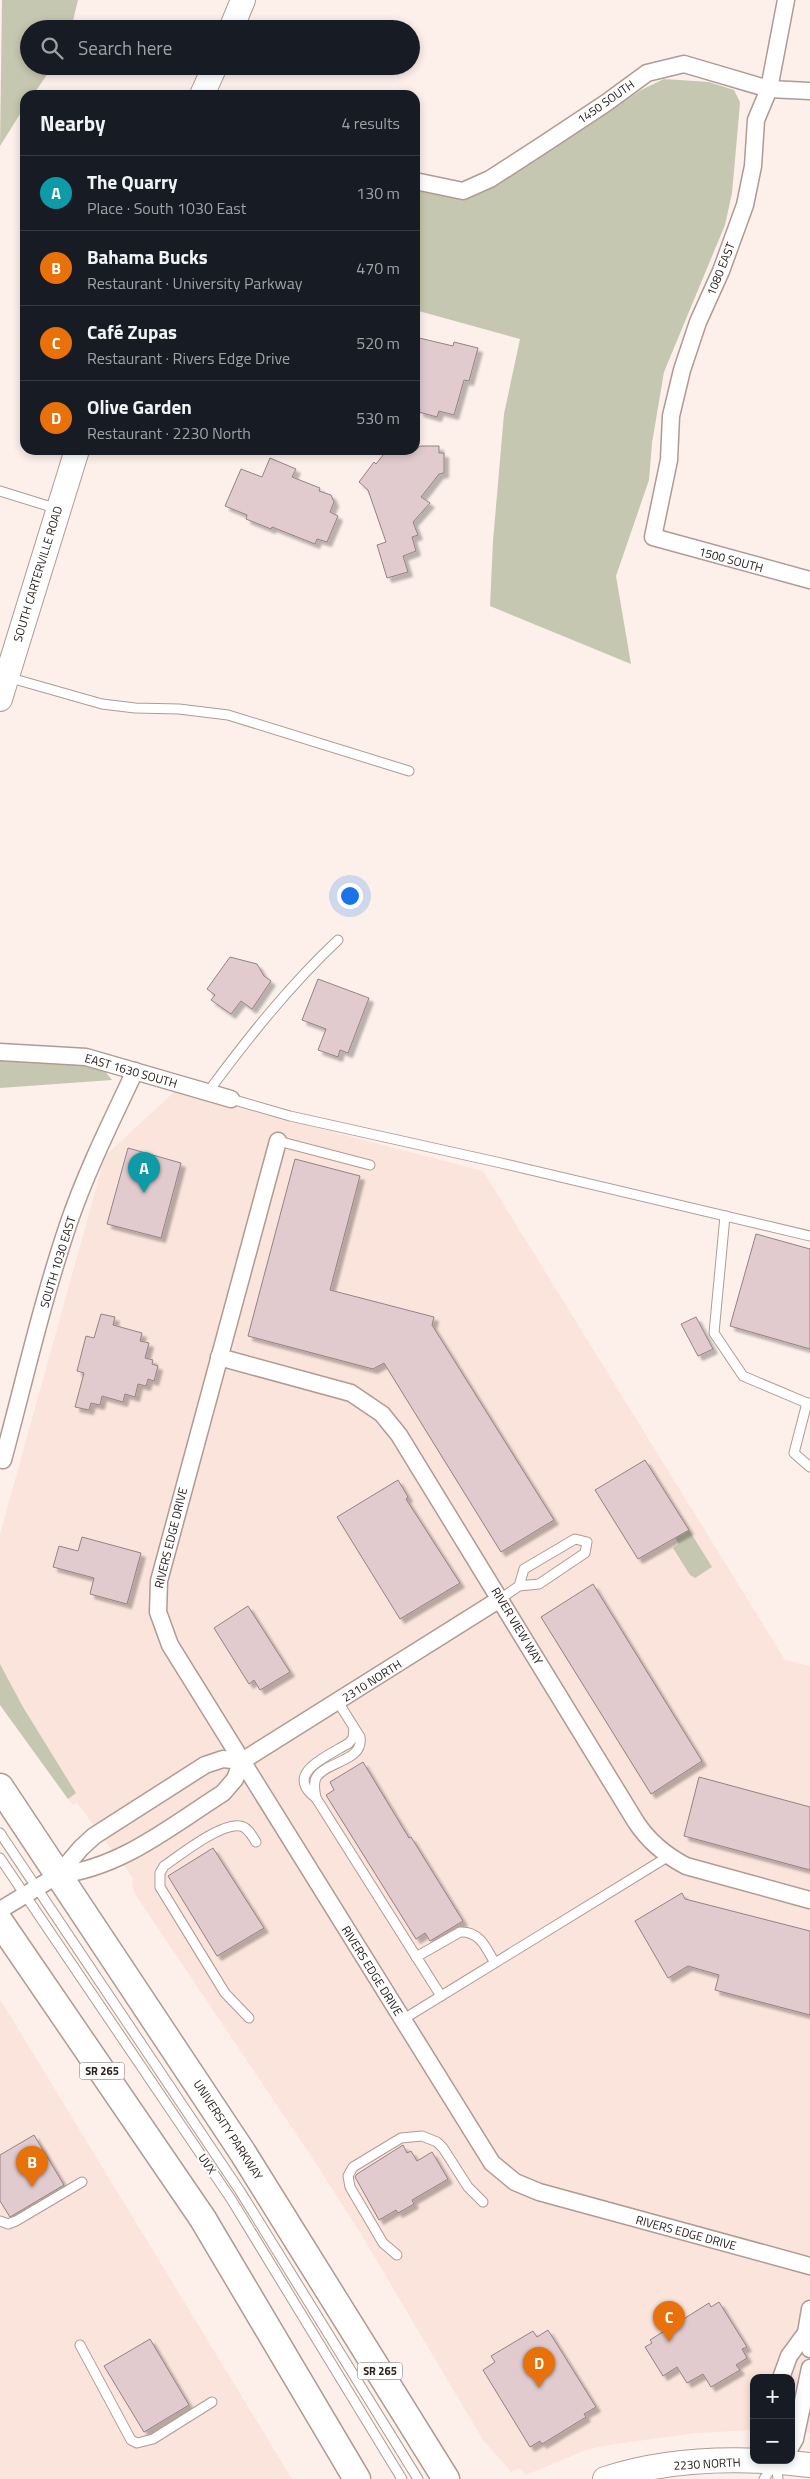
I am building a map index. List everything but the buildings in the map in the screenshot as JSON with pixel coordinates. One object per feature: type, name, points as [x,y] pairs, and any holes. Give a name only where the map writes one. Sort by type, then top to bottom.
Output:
[{"type":"main road","name":"UNIVERSITY PARKWAY","points":[[0,1787],[40,1886],[244,2153],[446,2479]]},
{"type":"main road","name":"SR 265","points":[[0,1922],[203,2219],[357,2479]]},
{"type":"street","points":[[235,20],[243,0]]},
{"type":"street","name":"1080 EAST","points":[[653,537],[669,460],[671,416],[682,370],[698,322],[721,272],[745,204],[753,166],[756,120],[769,89],[786,0]]},
{"type":"street","name":"1450 SOUTH","points":[[420,183],[463,191],[490,179],[606,103],[646,73],[684,64],[769,89],[810,91]]},
{"type":"street","points":[[208,90],[212,75]]},
{"type":"street","name":"SOUTH CARTERVILLE ROAD","points":[[0,699],[75,455]]},
{"type":"street","name":"1500 SOUTH","points":[[653,537],[810,580]]},
{"type":"street","name":"EAST 1630 SOUTH","points":[[0,1052],[86,1057],[231,1099]]},
{"type":"street","name":"SOUTH 1030 EAST","points":[[4,1460],[68,1223],[92,1164],[135,1071]]},
{"type":"street","name":"RIVERS EDGE DRIVE","points":[[278,1141],[159,1581],[158,1612],[170,1645],[482,2150],[492,2163],[515,2182],[539,2192],[810,2266]]},
{"type":"street","name":"RIVER VIEW WAY","points":[[219,1357],[351,1393],[382,1414],[399,1435],[636,1822],[652,1843],[669,1856],[700,1871],[810,1900]]},
{"type":"street","name":"2310 NORTH","points":[[242,1761],[500,1599]]},
{"type":"street","points":[[0,1910],[40,1886],[94,1836],[205,1765],[223,1759],[242,1761],[235,1779],[223,1793],[126,1855],[94,1869],[40,1886]]},
{"type":"street","points":[[782,2374],[789,2356],[808,2341],[810,2309]]},
{"type":"street","points":[[795,2439],[810,2368]]},
{"type":"street","name":"2230 NORTH","points":[[605,2479],[630,2471],[654,2467],[711,2462],[750,2463]]},
{"type":"street","name":"2230 NORTH","points":[[777,2464],[810,2465]]},
{"type":"lane","points":[[0,491],[58,509]]},
{"type":"lane","points":[[7,677],[102,704],[135,708],[179,709],[228,715],[410,771]]},
{"type":"lane","points":[[208,1092],[259,1024],[302,974],[338,940]]},
{"type":"lane","points":[[231,1099],[290,1116],[501,1163],[810,1236]]},
{"type":"lane","points":[[278,1141],[370,1165]]},
{"type":"lane","points":[[725,1216],[714,1333],[743,1376],[808,1403],[794,1453],[810,1467]]},
{"type":"lane","points":[[500,1599],[519,1586],[539,1584],[585,1553],[587,1542],[575,1539],[524,1569],[519,1586]]},
{"type":"lane","points":[[338,1702],[360,1740],[358,1749],[319,1774],[314,1783],[316,1798],[441,1996]]},
{"type":"lane","points":[[249,2018],[226,1993],[160,1887],[160,1873],[164,1866],[227,1826],[241,1826],[248,1830],[256,1842]]},
{"type":"lane","points":[[0,1833],[40,1886],[240,2191],[418,2479]]},
{"type":"lane","points":[[402,2020],[669,1856]]},
{"type":"lane","name":"UVX","points":[[0,1858],[40,1886],[402,2479]]},
{"type":"lane","points":[[416,1957],[465,1931],[471,1932],[481,1939],[495,1963]]},
{"type":"lane","points":[[397,2255],[383,2243],[350,2186],[348,2176],[353,2167],[401,2138],[422,2136],[443,2148],[463,2180],[483,2202]]},
{"type":"lane","points":[[0,2221],[8,2224],[16,2221],[82,2182]]},
{"type":"lane","points":[[80,2345],[131,2440],[137,2443],[153,2439],[212,2402]]},
{"type":"shaded area","points":[[175,1091],[483,1171],[785,1660],[810,1666],[810,2433],[795,2431],[795,2374],[750,2374],[750,2430],[696,2433],[609,2445],[586,2450],[526,2475],[519,2468],[511,2472],[483,2440],[362,2236],[315,2162],[135,1894],[132,1885],[133,1878],[77,1803],[73,1805],[68,1799],[76,1793],[23,1707],[0,1664],[0,1534],[105,1156]]},
{"type":"shaded area","points":[[0,1999],[292,2479],[0,2479]]},
{"type":"green space","points":[[2,0],[78,0],[73,20],[20,20],[20,75],[47,75],[36,90],[20,90],[20,114],[0,146]]},
{"type":"green space","points":[[664,79],[709,82],[734,90],[740,102],[732,193],[725,225],[664,372],[652,443],[649,480],[616,576],[631,664],[490,606],[493,541],[504,414],[520,339],[420,311],[420,191],[455,196],[464,195],[495,184],[641,90]]},
{"type":"green space","points":[[25,1060],[94,1066],[104,1070],[112,1080],[0,1088],[0,1061]]},
{"type":"green space","points":[[689,1530],[712,1567],[695,1578],[690,1575],[673,1548],[679,1544],[675,1538]]},
{"type":"green space","points":[[0,1664],[23,1707],[76,1793],[68,1799],[0,1705]]},
{"type":"place","name":"The Quarry","points":[[144,1193]]},
{"type":"place","name":"Bahama Bucks","points":[[32,2187]]},
{"type":"place","name":"Café Zupas","points":[[669,2342]]},
{"type":"place","name":"Olive Garden","points":[[539,2388]]}]
